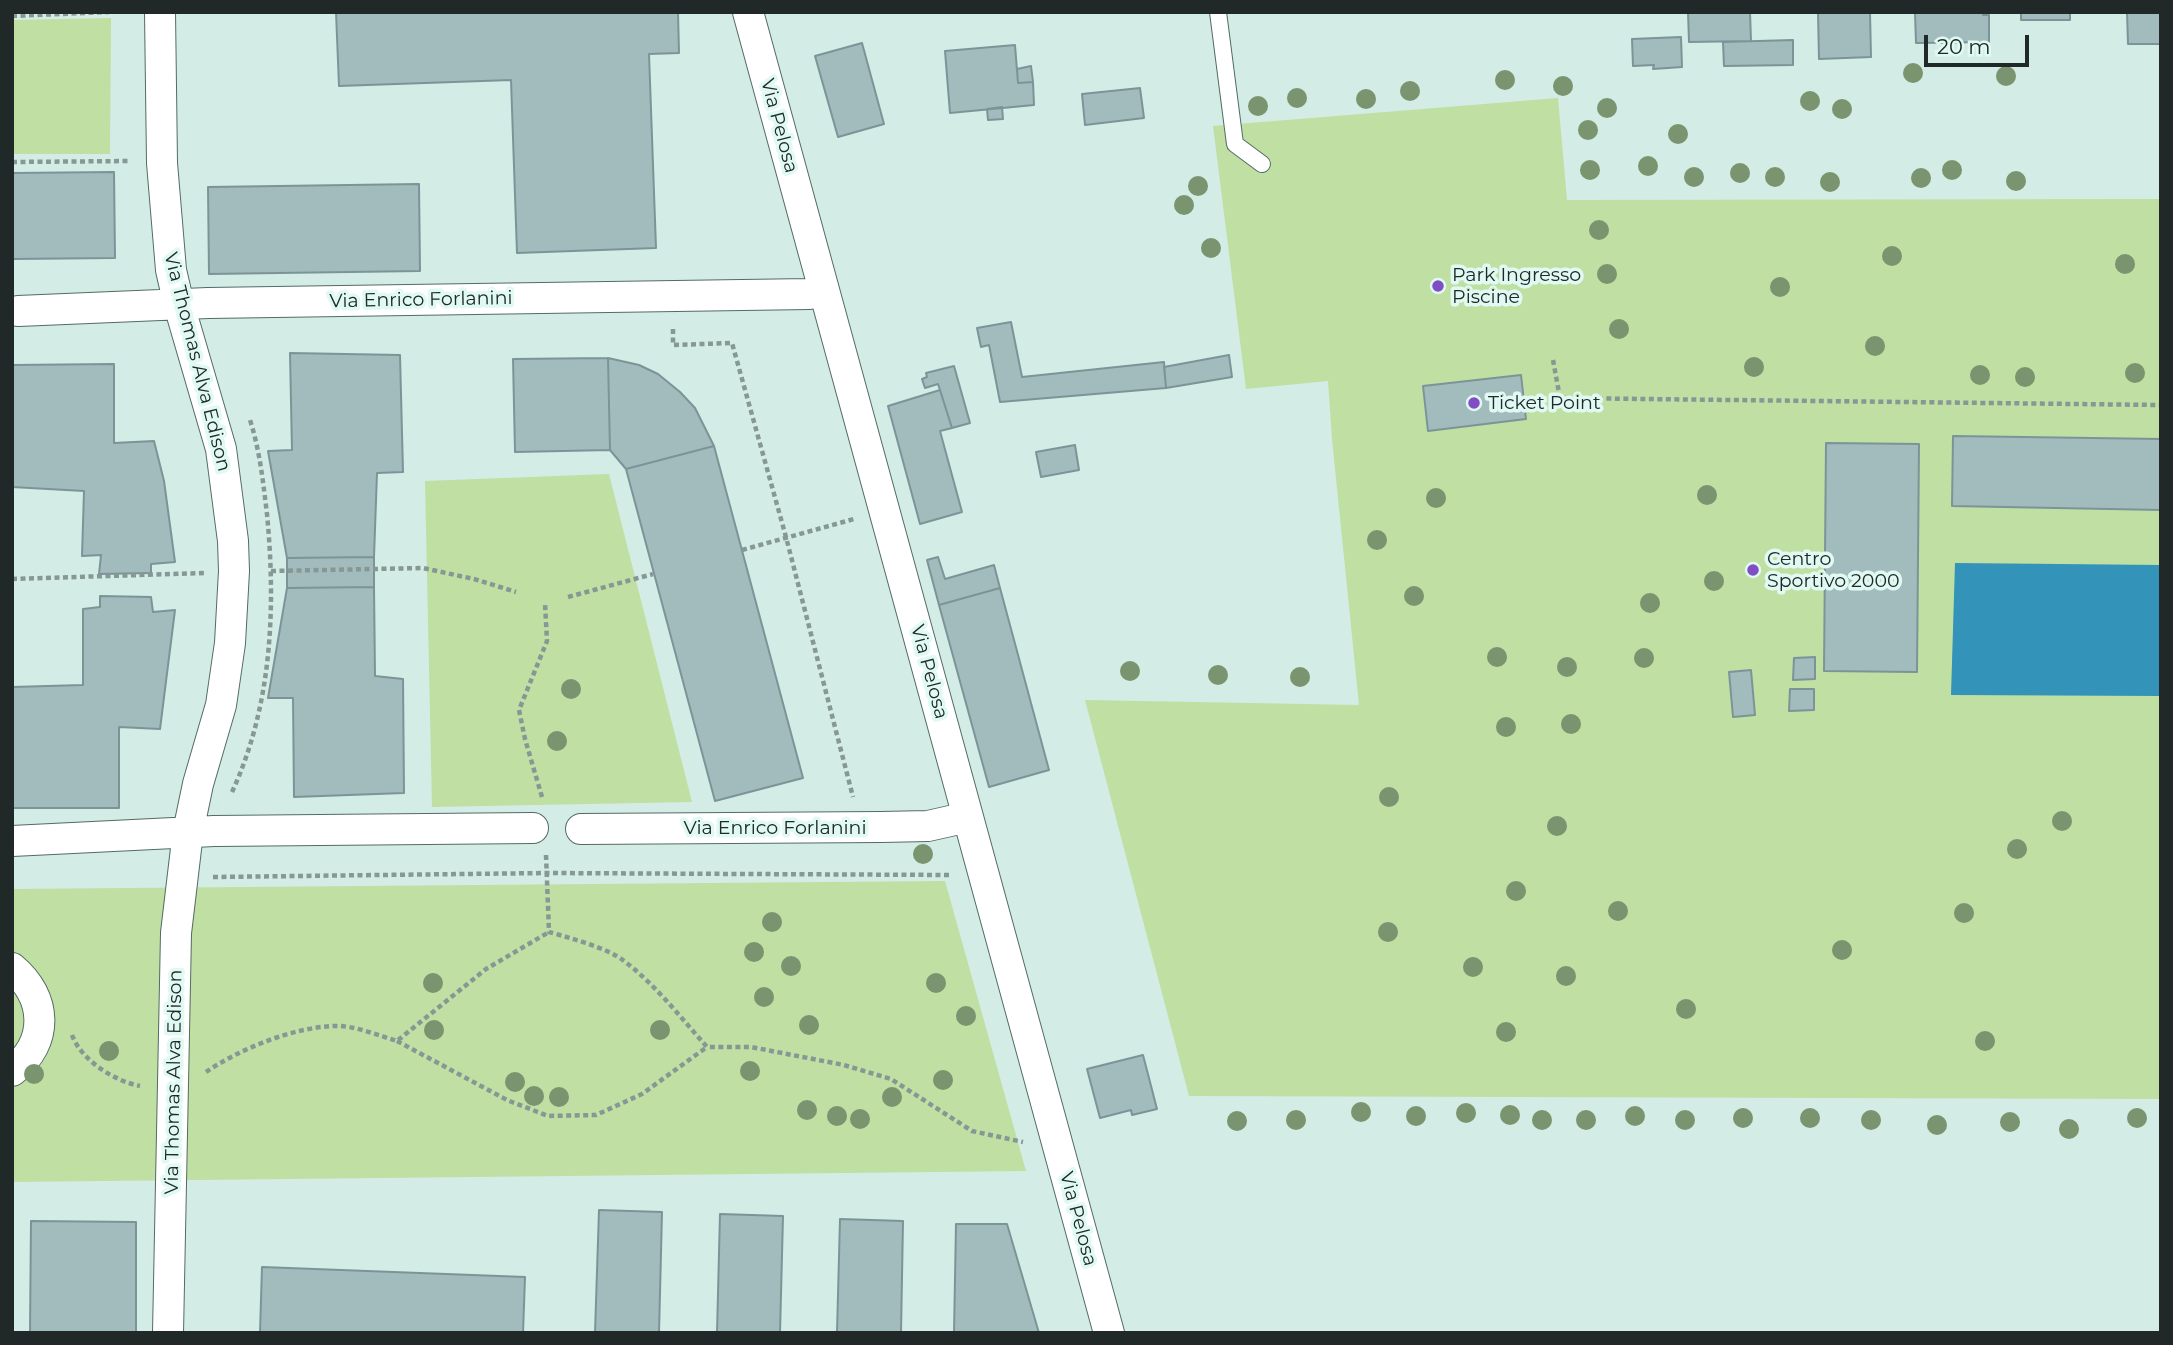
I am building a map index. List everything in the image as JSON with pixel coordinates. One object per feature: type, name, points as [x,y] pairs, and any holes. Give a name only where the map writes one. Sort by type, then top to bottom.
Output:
[{"type":"street","name":"Via Thomas Alva Edison","points":[[160,12],[162,163],[170,259],[179,305],[221,449],[233,541],[234,571],[230,643],[221,705],[198,783],[188,832],[176,933],[168,1333]]},
{"type":"street","name":"Via Pelosa","points":[[757,14],[824,291],[1109,1333]]},
{"type":"street","name":"Via Enrico Forlanini","points":[[18,311],[179,305],[809,294],[824,291]]},
{"type":"street","name":"Via Enrico Forlanini","points":[[581,829],[928,826],[968,817]]},
{"type":"street","points":[[12,841],[188,832],[541,828]]},
{"type":"street","points":[[12,968],[25,979],[36,996],[40,1016],[38,1036],[29,1055],[12,1070]]},
{"type":"lane","points":[[1218,12],[1235,144],[1262,164]]},
{"type":"path","points":[[12,16],[109,12]]},
{"type":"path","points":[[12,162],[135,160]]},
{"type":"path","points":[[674,296],[673,345],[732,343],[786,537],[856,808]]},
{"type":"path","points":[[1553,360],[1560,398],[2161,405]]},
{"type":"path","points":[[742,550],[862,517]]},
{"type":"path","points":[[271,571],[423,568],[516,592]]},
{"type":"path","points":[[12,579],[197,575],[211,571]]},
{"type":"path","points":[[568,597],[653,573]]},
{"type":"path","points":[[545,603],[547,641],[519,709],[525,739],[542,793],[541,828],[547,873],[549,932]]},
{"type":"path","points":[[212,877],[547,873],[958,874]]},
{"type":"path","points":[[397,1041],[486,970],[549,932],[575,939],[623,959],[707,1047]]},
{"type":"path","points":[[67,1023],[77,1048],[89,1061],[132,1084],[145,1086]]},
{"type":"path","points":[[205,1072],[228,1057],[272,1039],[334,1026],[397,1041],[507,1100],[548,1116],[596,1115],[642,1094],[707,1047],[751,1046],[844,1065],[891,1079],[972,1131],[1032,1144]]},
{"type":"green space","points":[[111,18],[110,154],[12,154],[12,20]]},
{"type":"green space","name":"Centro Sportivo 2000","points":[[1558,98],[1567,200],[2161,199],[2161,1099],[1189,1096],[1085,700],[1359,705],[1328,381],[1246,389],[1213,126]]},
{"type":"green space","points":[[609,474],[692,802],[432,807],[425,481]]},
{"type":"green space","points":[[945,881],[1026,1171],[12,1182],[12,889]]},
{"type":"water","points":[[1955,563],[2161,565],[2161,696],[1951,695]]},
{"type":"building","points":[[336,12],[678,12],[679,53],[649,54],[656,248],[517,253],[511,80],[339,86]]},
{"type":"building","points":[[1688,12],[1750,12],[1751,41],[1689,42]]},
{"type":"building","points":[[1818,12],[1870,12],[1871,57],[1819,59]]},
{"type":"building","points":[[1983,12],[1983,15],[1989,15],[1989,42],[1916,43],[1915,13]]},
{"type":"building","points":[[2021,12],[2070,12],[2070,20],[2021,20]]},
{"type":"building","points":[[2127,12],[2161,12],[2161,44],[2128,44]]},
{"type":"building","points":[[1681,37],[1682,67],[1653,69],[1654,65],[1633,66],[1632,39]]},
{"type":"building","points":[[1793,40],[1793,65],[1724,66],[1723,42]]},
{"type":"building","points":[[862,43],[884,124],[838,137],[815,56]]},
{"type":"building","points":[[1015,45],[1018,83],[1033,82],[1034,105],[950,113],[945,51]]},
{"type":"building","points":[[1031,66],[1033,82],[1018,83],[1017,69]]},
{"type":"building","points":[[1140,88],[1144,118],[1085,125],[1082,94]]},
{"type":"building","points":[[1002,107],[1003,119],[988,120],[987,109]]},
{"type":"building","points":[[114,172],[115,258],[12,259],[12,173]]},
{"type":"building","points":[[419,184],[420,271],[209,274],[208,187]]},
{"type":"building","points":[[1011,322],[1022,377],[1164,362],[1166,388],[1000,402],[989,345],[981,347],[977,328]]},
{"type":"building","points":[[290,353],[400,355],[403,472],[377,473],[374,557],[287,558],[268,451],[292,450]]},
{"type":"building","points":[[1229,355],[1232,377],[1166,388],[1164,367]]},
{"type":"building","points":[[608,358],[610,450],[515,452],[513,359]]},
{"type":"building","points":[[608,358],[639,365],[658,374],[680,392],[695,408],[714,446],[626,469],[610,450]]},
{"type":"building","points":[[114,364],[114,443],[154,441],[164,481],[175,562],[151,564],[151,573],[99,574],[101,555],[82,556],[84,491],[12,487],[12,365]]},
{"type":"building","points":[[954,366],[970,423],[952,428],[938,384],[925,388],[922,379],[927,377],[926,373]]},
{"type":"building","name":"Ticket Point","points":[[1521,375],[1526,419],[1428,431],[1423,386]]},
{"type":"building","points":[[940,390],[952,428],[940,431],[962,512],[920,524],[888,406]]},
{"type":"building","points":[[1953,436],[2161,439],[2161,510],[1952,506]]},
{"type":"building","points":[[1826,443],[1919,444],[1917,672],[1824,671]]},
{"type":"building","points":[[1075,445],[1079,470],[1041,477],[1036,452]]},
{"type":"building","points":[[714,446],[803,778],[715,801],[626,469]]},
{"type":"building","points":[[374,557],[374,587],[287,588],[287,558]]},
{"type":"building","points":[[938,557],[945,579],[994,565],[1000,588],[939,605],[927,560]]},
{"type":"building","points":[[374,587],[375,676],[403,679],[404,793],[294,797],[293,698],[268,698],[287,588]]},
{"type":"building","points":[[1000,588],[1049,770],[989,787],[939,605]]},
{"type":"building","points":[[100,596],[151,597],[153,612],[175,610],[160,729],[119,727],[119,808],[12,808],[12,687],[83,685],[83,609],[100,607]]},
{"type":"building","points":[[1815,657],[1815,679],[1793,680],[1794,658]]},
{"type":"building","points":[[1751,670],[1755,715],[1733,717],[1729,672]]},
{"type":"building","points":[[1790,689],[1814,689],[1814,710],[1789,711]]},
{"type":"building","points":[[1143,1055],[1157,1109],[1132,1115],[1131,1110],[1100,1118],[1087,1069]]},
{"type":"building","points":[[599,1210],[662,1212],[659,1333],[595,1333]]},
{"type":"building","points":[[720,1214],[783,1216],[780,1333],[717,1333]]},
{"type":"building","points":[[840,1219],[903,1221],[901,1333],[837,1333]]},
{"type":"building","points":[[31,1221],[136,1222],[136,1333],[30,1333]]},
{"type":"building","points":[[956,1224],[1007,1224],[1039,1333],[954,1333]]},
{"type":"building","points":[[262,1267],[525,1277],[523,1333],[260,1333]]},
{"type":"place","name":"Park Ingresso Piscine","points":[[1438,286]]},
{"type":"place","name":"Ticket Point","points":[[1474,403]]},
{"type":"place","name":"Centro Sportivo 2000","points":[[1753,570]]}]
